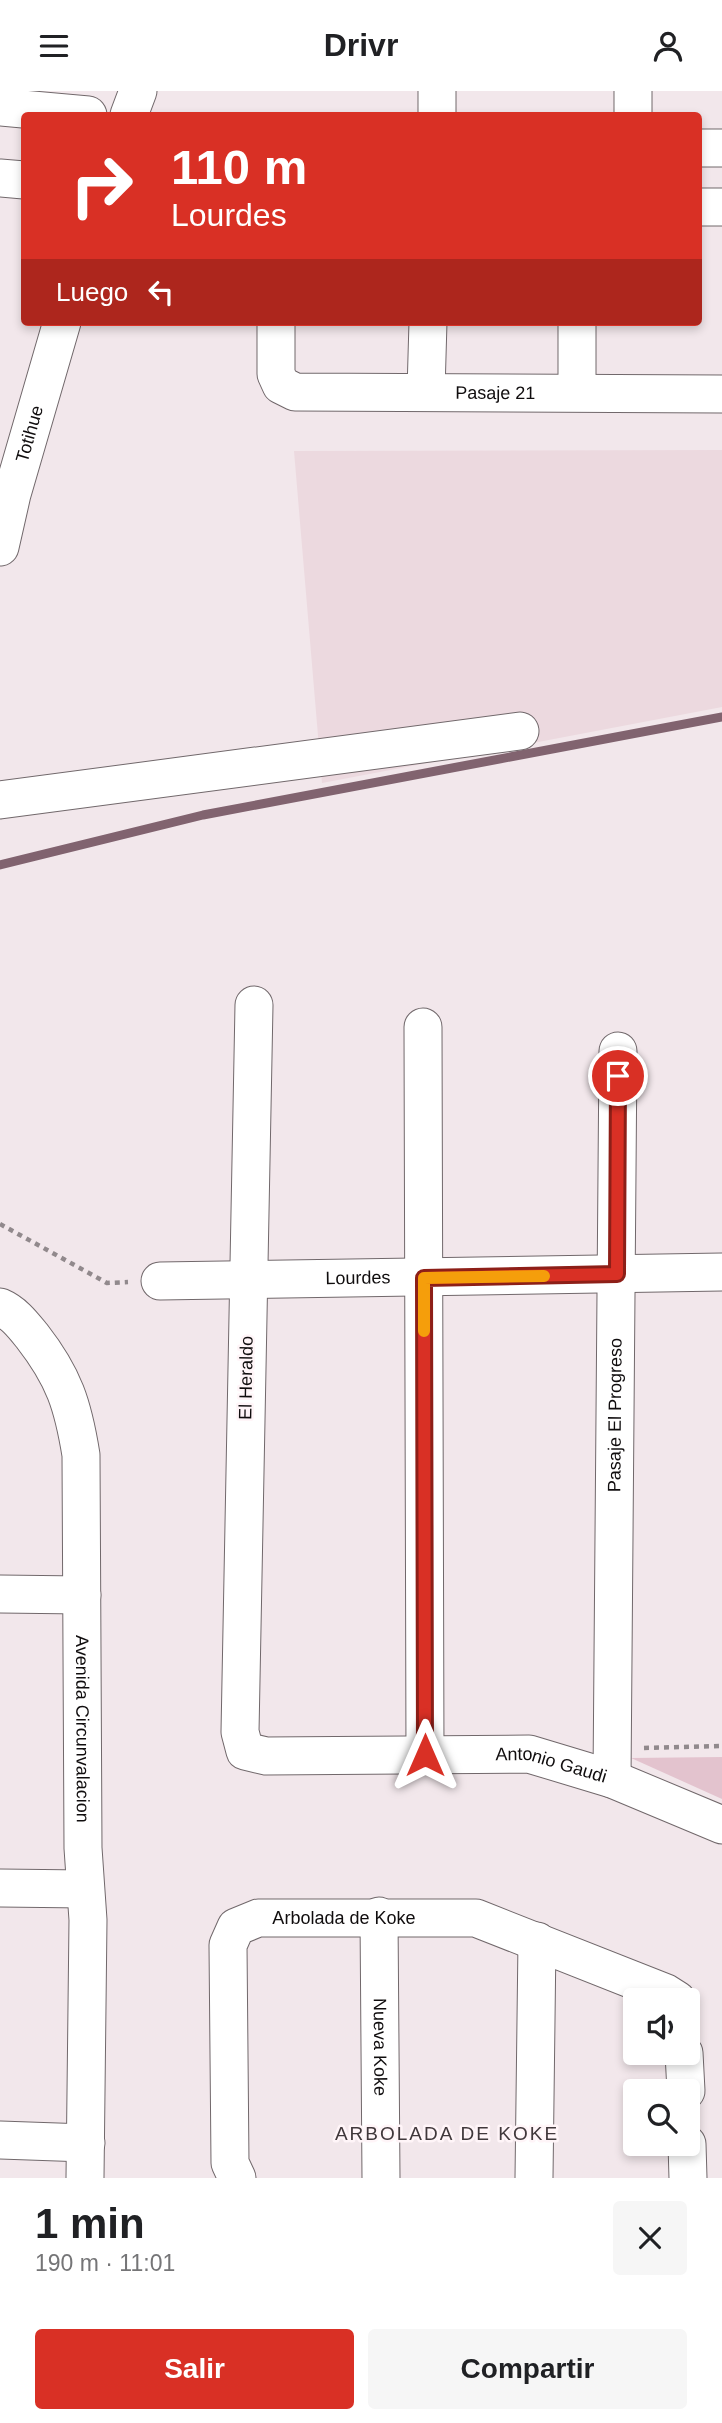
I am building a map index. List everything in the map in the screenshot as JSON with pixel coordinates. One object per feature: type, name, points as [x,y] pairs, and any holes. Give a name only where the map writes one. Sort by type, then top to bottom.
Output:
[{"type":"street","points":[[130,112],[138,91]]},
{"type":"street","points":[[437,91],[437,112]]},
{"type":"street","points":[[633,91],[633,112]]},
{"type":"street","points":[[0,107],[55,112]]},
{"type":"street","points":[[702,148],[722,148]]},
{"type":"street","points":[[0,178],[21,180]]},
{"type":"street","points":[[702,207],[722,207]]},
{"type":"street","name":"Totihue","points":[[0,547],[6,493],[61,326]]},
{"type":"street","name":"Pasaje 21","points":[[276,326],[276,373],[281,385],[295,392],[722,394]]},
{"type":"street","points":[[426,391],[428,326]]},
{"type":"street","points":[[577,326],[577,392]]},
{"type":"street","points":[[0,800],[520,731]]},
{"type":"street","name":"El Heraldo","points":[[245,1751],[240,1732],[254,1005]]},
{"type":"street","points":[[423,1027],[425,1755]]},
{"type":"street","name":"Pasaje El Progreso","points":[[612,1764],[618,1051]]},
{"type":"street","name":"Lourdes","points":[[160,1281],[722,1272]]},
{"type":"street","name":"Avenida Circunvalacion","points":[[0,1307],[9,1311],[46,1354],[66,1388],[76,1420],[82,1492],[83,1848],[89,1920],[85,2160]]},
{"type":"street","points":[[0,1594],[82,1595]]},
{"type":"street","name":"Antonio Gaudi","points":[[245,1751],[266,1756],[529,1754],[612,1764],[722,1825]]},
{"type":"street","points":[[0,1888],[85,1889]]},
{"type":"street","name":"Nueva Koke","points":[[379,1916],[381,2178]]},
{"type":"street","name":"Arbolada de Koke","points":[[237,2178],[230,2163],[228,1959],[228,1945],[236,1927],[258,1918],[476,1918],[654,1988]]},
{"type":"street","points":[[534,2178],[537,1941]]},
{"type":"street","points":[[0,2140],[85,2160]]},
{"type":"street","points":[[687,2156],[688,2178]]},
{"type":"path","points":[[0,1224],[107,1283],[160,1281]]},
{"type":"path","points":[[612,1764],[722,1746]]},
{"type":"shaded area","points":[[722,450],[722,707],[322,783],[294,451]]},
{"type":"shaded area","points":[[722,1757],[722,1799],[631,1758]]},
{"type":"waterway","points":[[0,865],[203,815],[722,717]]},
{"type":"slow traffic","points":[[424,1331],[424,1278],[544,1276]]},
{"type":"district","name":"ARBOLADA DE KOKE","points":[[447,2133]]},
{"type":"route","points":[[425,1755],[424,1278],[617,1274],[618,1076]]}]
